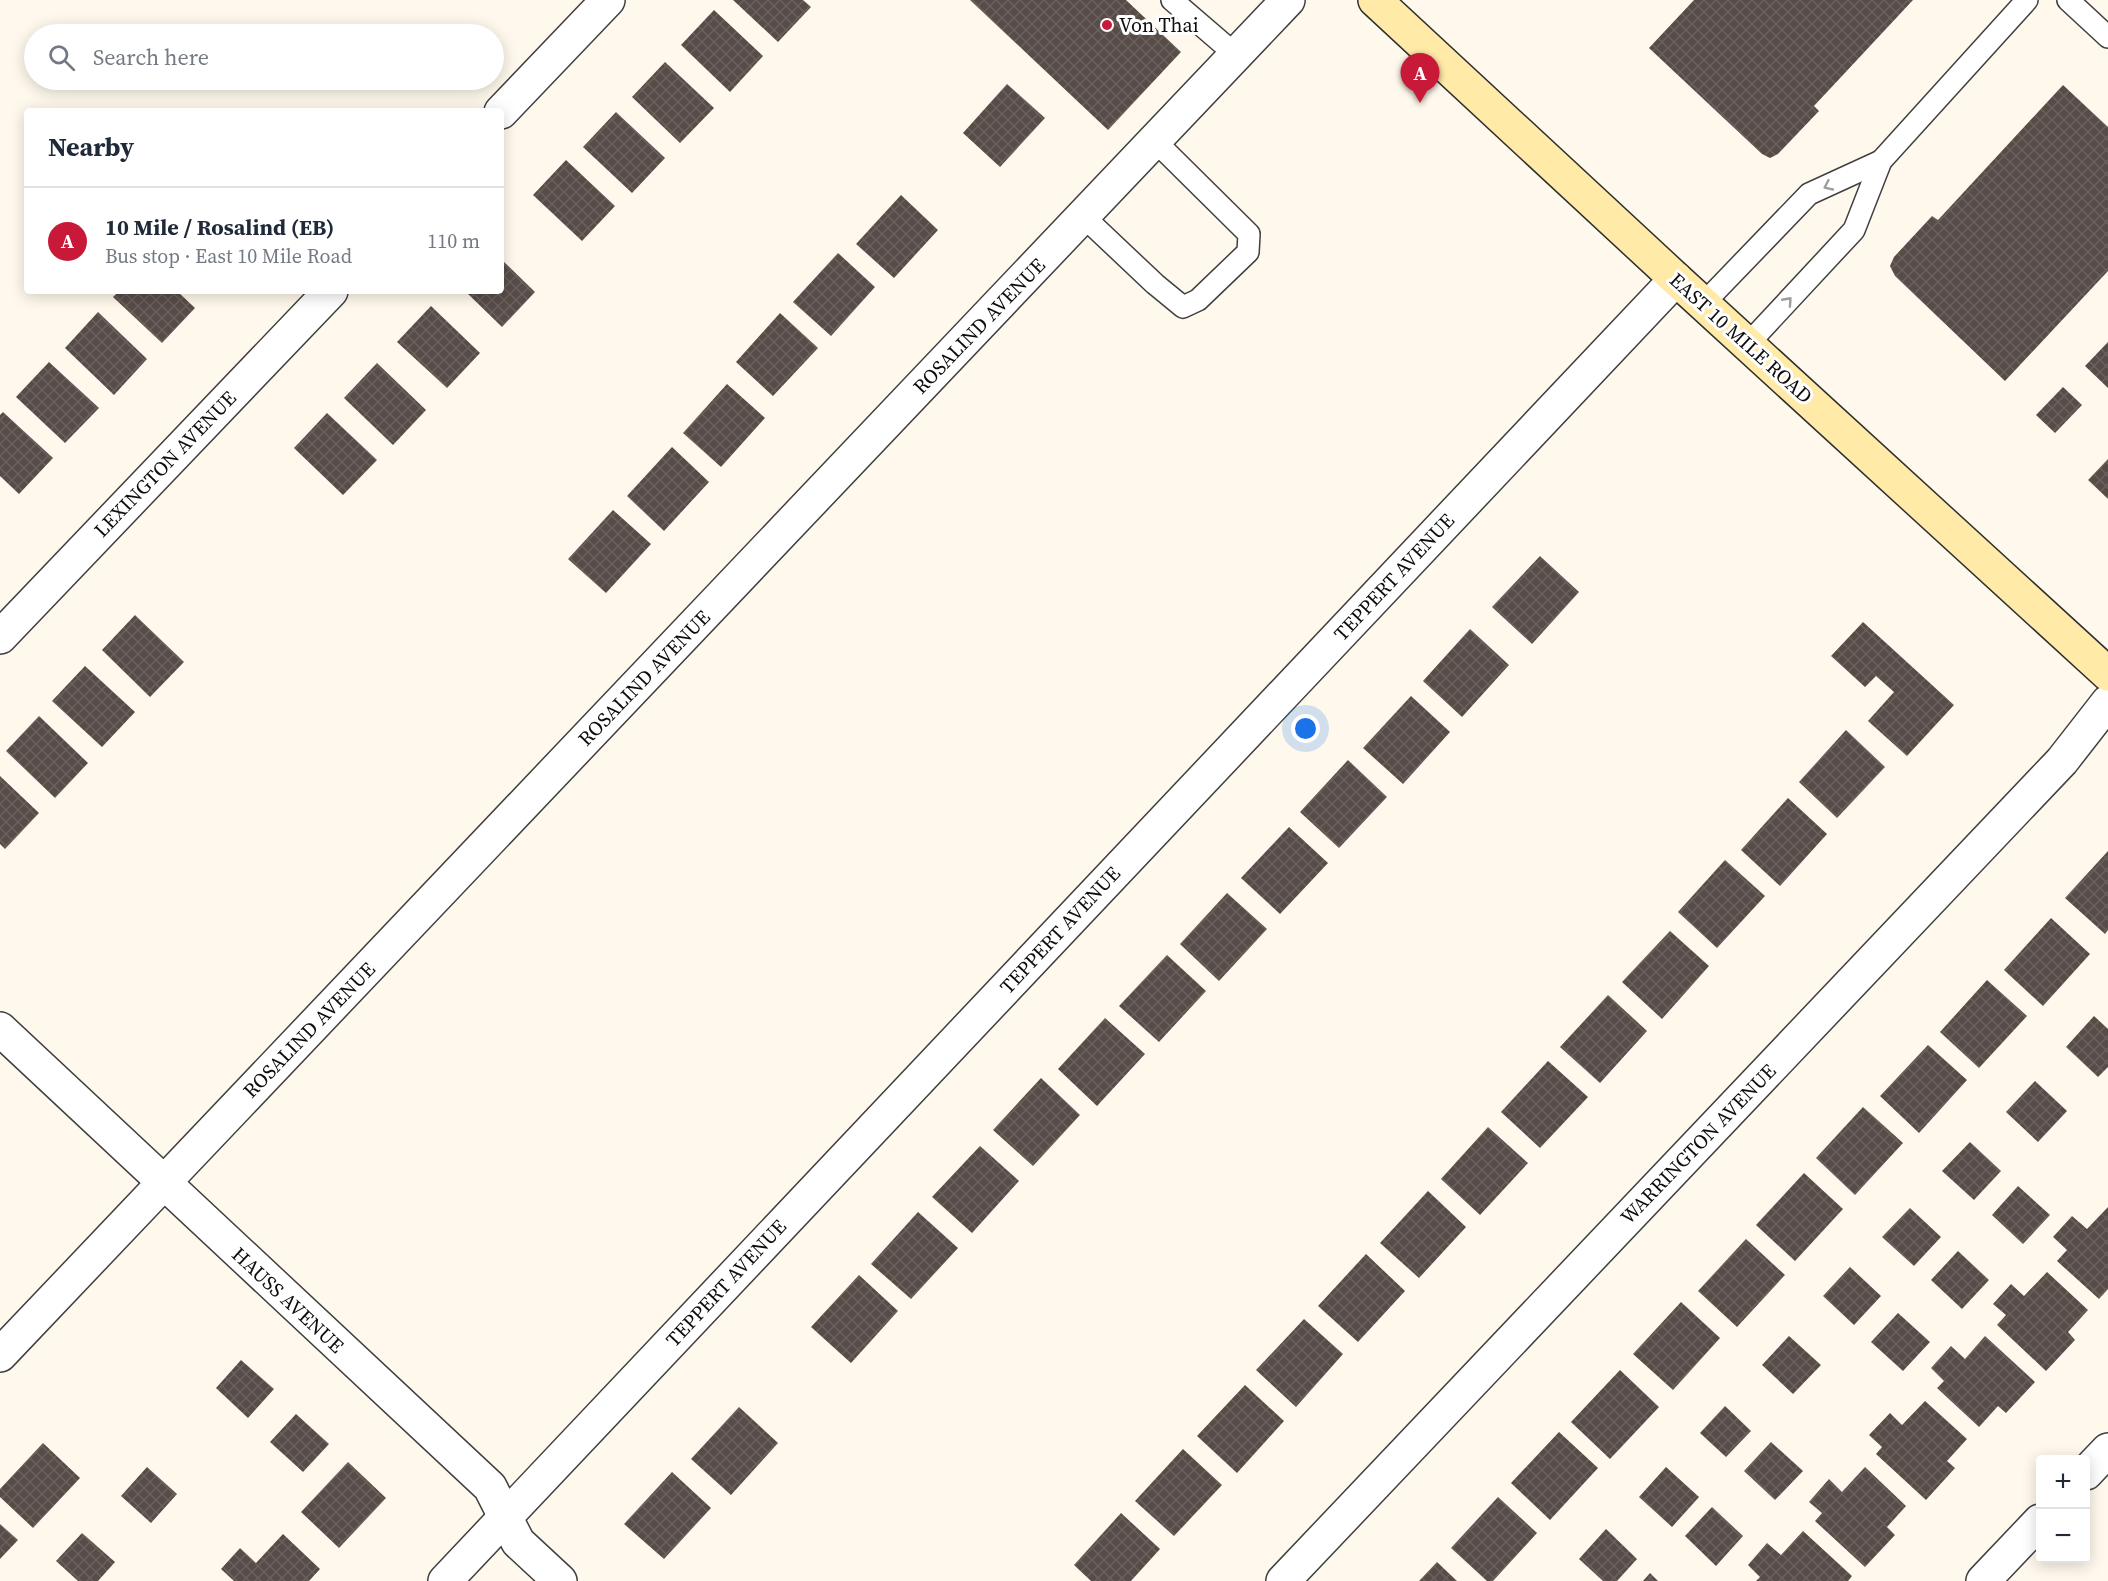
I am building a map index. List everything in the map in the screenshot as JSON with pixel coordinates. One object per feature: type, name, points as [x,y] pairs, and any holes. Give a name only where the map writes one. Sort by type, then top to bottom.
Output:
[{"type":"main road","name":"EAST 10 MILE ROAD","points":[[1375,0],[2108,674]]},
{"type":"street","points":[[504,109],[608,0]]},
{"type":"street","name":"ROSALIND AVENUE","points":[[0,1355],[1288,0]]},
{"type":"street","name":"TEPPERT AVENUE","points":[[445,1581],[1676,279]]},
{"type":"street","name":"LEXINGTON AVENUE","points":[[0,637],[327,294]]},
{"type":"street","name":"WARRINGTON AVENUE","points":[[1283,1581],[2054,770],[2108,702]]},
{"type":"street","name":"HAUSS AVENUE","points":[[0,1029],[163,1184],[490,1487],[518,1542],[560,1581]]},
{"type":"street","points":[[2090,1468],[2108,1450]]},
{"type":"street","points":[[1983,1581],[2036,1525]]},
{"type":"lane","points":[[1172,0],[1236,56]]},
{"type":"lane","points":[[1748,344],[1854,230],[1881,161],[2027,0]]},
{"type":"lane","points":[[2068,0],[2108,37]]},
{"type":"lane","points":[[1083,216],[1155,284],[1183,307],[1198,300],[1248,252],[1249,234],[1155,141]]},
{"type":"lane","points":[[1704,303],[1809,194],[1881,161]]},
{"type":"building","points":[[733,0],[803,0],[811,7],[778,42]]},
{"type":"building","points":[[970,0],[1126,0],[1181,52],[1108,130]]},
{"type":"building","points":[[1694,0],[1913,0],[1814,106],[1819,111],[1778,154],[1770,158],[1762,154],[1649,48]]},
{"type":"building","points":[[714,10],[763,56],[730,92],[681,45]]},
{"type":"building","points":[[665,62],[714,108],[680,143],[632,97]]},
{"type":"building","points":[[1007,84],[1045,118],[1000,167],[963,133]]},
{"type":"building","points":[[2063,85],[2108,127],[2108,271],[2005,381],[1895,276],[1890,266],[1894,257],[1932,216],[1938,220]]},
{"type":"building","points":[[616,112],[665,158],[632,193],[583,147]]},
{"type":"building","points":[[566,160],[615,206],[582,241],[533,195]]},
{"type":"building","points":[[901,195],[938,230],[894,278],[856,244]]},
{"type":"building","points":[[838,253],[875,287],[831,336],[793,302]]},
{"type":"building","points":[[504,262],[535,292],[502,327],[468,294],[504,294]]},
{"type":"building","points":[[116,294],[180,294],[195,308],[162,343],[113,297]]},
{"type":"building","points":[[431,306],[480,353],[447,388],[397,342]]},
{"type":"building","points":[[98,312],[147,359],[114,395],[65,348]]},
{"type":"building","points":[[780,313],[818,348],[773,396],[736,362]]},
{"type":"building","points":[[2108,342],[2108,388],[2085,366]]},
{"type":"building","points":[[49,362],[99,408],[65,443],[16,397]]},
{"type":"building","points":[[377,363],[426,410],[393,445],[344,398]]},
{"type":"building","points":[[727,384],[765,418],[721,467],[683,433]]},
{"type":"building","points":[[2063,387],[2082,405],[2055,433],[2036,415]]},
{"type":"building","points":[[3,412],[53,458],[19,494],[0,476],[0,415]]},
{"type":"building","points":[[327,413],[377,460],[343,495],[294,448]]},
{"type":"building","points":[[672,447],[709,482],[664,531],[627,496]]},
{"type":"building","points":[[2108,459],[2108,499],[2088,480]]},
{"type":"building","points":[[613,510],[651,544],[606,593],[568,559]]},
{"type":"building","points":[[1540,556],[1579,592],[1532,644],[1492,607]]},
{"type":"building","points":[[135,615],[184,662],[150,697],[102,650]]},
{"type":"building","points":[[1863,622],[1954,705],[1907,756],[1868,721],[1894,692],[1876,676],[1865,687],[1831,656]]},
{"type":"building","points":[[1470,629],[1509,665],[1462,717],[1423,681]]},
{"type":"building","points":[[85,666],[135,712],[102,747],[52,701]]},
{"type":"building","points":[[1411,696],[1450,732],[1403,784],[1363,748]]},
{"type":"building","points":[[39,716],[88,763],[55,798],[6,751]]},
{"type":"building","points":[[1846,730],[1885,767],[1837,818],[1799,782]]},
{"type":"building","points":[[1348,760],[1387,797],[1339,848],[1300,812]]},
{"type":"building","points":[[0,776],[39,813],[5,849],[0,844]]},
{"type":"building","points":[[1788,798],[1827,834],[1780,886],[1741,850]]},
{"type":"building","points":[[1289,827],[1328,863],[1280,914],[1241,878]]},
{"type":"building","points":[[2108,851],[2108,930],[2105,934],[2065,898]]},
{"type":"building","points":[[1725,860],[1765,896],[1717,948],[1678,912]]},
{"type":"building","points":[[1227,893],[1267,929],[1219,981],[1180,944]]},
{"type":"building","points":[[2051,918],[2090,954],[2043,1006],[2004,970]]},
{"type":"building","points":[[1670,931],[1709,966],[1662,1019],[1622,982]]},
{"type":"building","points":[[1167,955],[1206,991],[1159,1042],[1119,1006]]},
{"type":"building","points":[[1987,980],[2027,1016],[1979,1068],[1940,1032]]},
{"type":"building","points":[[1608,995],[1647,1031],[1600,1083],[1560,1047]]},
{"type":"building","points":[[2094,1016],[2108,1029],[2108,1067],[2098,1077],[2066,1047]]},
{"type":"building","points":[[1105,1018],[1145,1054],[1097,1106],[1058,1069]]},
{"type":"building","points":[[1928,1045],[1967,1080],[1919,1133],[1880,1096]]},
{"type":"building","points":[[1548,1061],[1588,1097],[1540,1148],[1501,1112]]},
{"type":"building","points":[[1041,1078],[1080,1115],[1033,1166],[993,1130]]},
{"type":"building","points":[[2035,1081],[2067,1111],[2038,1142],[2006,1112]]},
{"type":"building","points":[[1863,1107],[1903,1143],[1855,1195],[1816,1158]]},
{"type":"building","points":[[1488,1127],[1528,1163],[1480,1215],[1441,1179]]},
{"type":"building","points":[[1970,1142],[2001,1171],[1974,1200],[1942,1171]]},
{"type":"building","points":[[980,1146],[1019,1181],[972,1233],[932,1197]]},
{"type":"building","points":[[1804,1173],[1843,1209],[1795,1261],[1756,1225]]},
{"type":"building","points":[[2018,1186],[2050,1215],[2023,1244],[1992,1215]]},
{"type":"building","points":[[1428,1191],[1466,1227],[1419,1278],[1380,1243]]},
{"type":"building","points":[[2108,1207],[2108,1289],[2099,1299],[2057,1261],[2067,1250],[2053,1237],[2072,1216],[2087,1229]]},
{"type":"building","points":[[1910,1208],[1941,1237],[1914,1266],[1882,1237]]},
{"type":"building","points":[[918,1212],[958,1248],[911,1299],[871,1264]]},
{"type":"building","points":[[1746,1239],[1785,1275],[1737,1327],[1698,1291]]},
{"type":"building","points":[[1958,1251],[1989,1280],[1962,1309],[1931,1280]]},
{"type":"building","points":[[1366,1254],[1405,1291],[1358,1342],[1318,1306]]},
{"type":"building","points":[[1850,1267],[1881,1296],[1854,1325],[1823,1296]]},
{"type":"building","points":[[2047,1272],[2088,1310],[2068,1332],[2075,1340],[2046,1371],[1997,1325],[2006,1315],[1993,1304],[2011,1284],[2024,1296]]},
{"type":"building","points":[[859,1275],[898,1311],[851,1363],[811,1327]]},
{"type":"building","points":[[1681,1302],[1720,1338],[1673,1390],[1633,1354]]},
{"type":"building","points":[[1898,1313],[1930,1342],[1903,1371],[1871,1342]]},
{"type":"building","points":[[1304,1319],[1343,1354],[1296,1407],[1256,1370]]},
{"type":"building","points":[[1789,1336],[1821,1365],[1793,1394],[1762,1365]]},
{"type":"building","points":[[1985,1336],[2035,1382],[2006,1413],[1998,1406],[1979,1427],[1937,1388],[1944,1381],[1931,1368],[1951,1346],[1965,1359]]},
{"type":"building","points":[[241,1360],[274,1389],[248,1418],[216,1388]]},
{"type":"building","points":[[1620,1370],[1659,1407],[1610,1459],[1571,1422]]},
{"type":"building","points":[[1245,1385],[1284,1421],[1237,1473],[1197,1436]]},
{"type":"building","points":[[1925,1401],[1967,1439],[1947,1461],[1955,1468],[1926,1500],[1876,1454],[1882,1447],[1869,1435],[1890,1413],[1902,1425]]},
{"type":"building","points":[[1725,1406],[1751,1431],[1726,1457],[1700,1433]]},
{"type":"building","points":[[739,1407],[778,1443],[731,1495],[691,1459]]},
{"type":"building","points":[[296,1414],[329,1444],[303,1472],[270,1442]]},
{"type":"building","points":[[1559,1432],[1598,1468],[1550,1520],[1511,1483]]},
{"type":"building","points":[[1771,1442],[1803,1471],[1775,1500],[1744,1471]]},
{"type":"building","points":[[43,1443],[80,1478],[33,1528],[0,1497],[0,1489]]},
{"type":"building","points":[[1183,1449],[1222,1485],[1174,1536],[1135,1501]]},
{"type":"building","points":[[348,1462],[386,1498],[339,1548],[301,1512]]},
{"type":"building","points":[[147,1467],[177,1494],[151,1523],[121,1496]]},
{"type":"building","points":[[1666,1467],[1699,1497],[1672,1527],[1639,1497]]},
{"type":"building","points":[[1865,1467],[1906,1506],[1887,1527],[1895,1535],[1865,1567],[1815,1521],[1822,1513],[1809,1502],[1829,1479],[1842,1492]]},
{"type":"building","points":[[672,1472],[711,1508],[664,1559],[624,1524]]},
{"type":"building","points":[[1498,1497],[1537,1533],[1493,1581],[1487,1581],[1451,1548]]},
{"type":"building","points":[[1712,1507],[1743,1536],[1716,1566],[1685,1536]]},
{"type":"building","points":[[1121,1513],[1160,1549],[1131,1581],[1091,1581],[1074,1565]]},
{"type":"building","points":[[0,1524],[18,1540],[0,1559]]},
{"type":"building","points":[[1606,1529],[1637,1559],[1617,1581],[1603,1581],[1579,1559]]},
{"type":"building","points":[[1803,1531],[1852,1576],[1848,1581],[1756,1581],[1760,1577],[1748,1565],[1767,1543],[1781,1555]]},
{"type":"building","points":[[82,1533],[115,1562],[98,1581],[78,1581],[56,1561]]},
{"type":"building","points":[[283,1534],[320,1569],[309,1581],[234,1581],[221,1569],[240,1548],[256,1563]]},
{"type":"building","points":[[1437,1562],[1457,1581],[1419,1581]]},
{"type":"building","points":[[1650,1573],[1658,1581],[1643,1581]]},
{"type":"place","name":"Von Thai","points":[[1107,25]]},
{"type":"place","name":"10 Mile / Rosalind (EB)","points":[[1420,103]]}]
